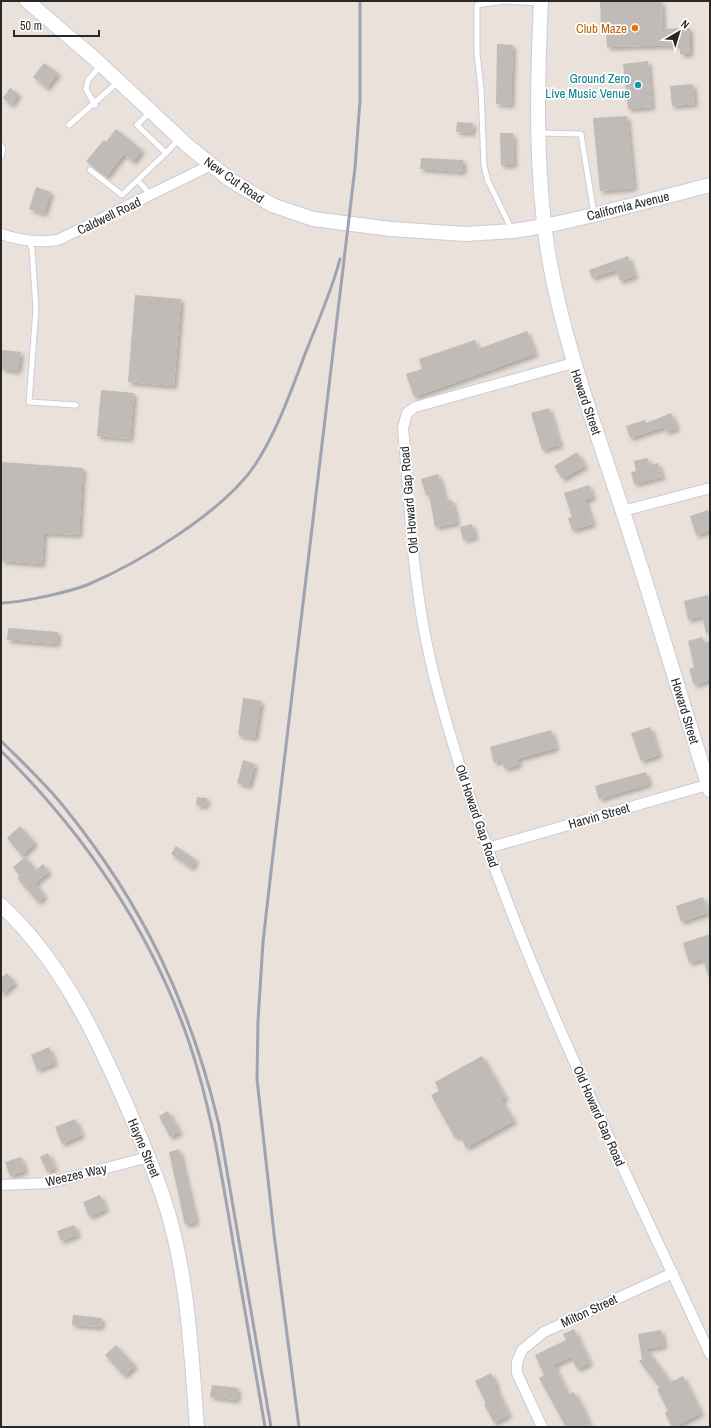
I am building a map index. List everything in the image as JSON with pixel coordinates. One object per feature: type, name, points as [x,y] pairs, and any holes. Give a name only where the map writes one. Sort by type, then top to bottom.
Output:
[{"type":"street","name":"New Cut Road","points":[[27,1],[119,81],[211,165],[253,195],[272,205],[313,219],[391,229],[465,234],[513,231],[545,226]]},
{"type":"street","name":"Howard Street","points":[[541,2],[539,67],[540,168],[549,258],[573,362],[623,511],[709,786]]},
{"type":"street","name":"Caldwell Road","points":[[1,234],[28,241],[44,242],[66,237],[211,165]]},
{"type":"street","name":"California Avenue","points":[[545,226],[710,185]]},
{"type":"street","name":"Old Howard Gap Road","points":[[573,362],[415,406],[407,413],[403,423],[413,558],[428,652],[438,695],[488,848],[539,980],[572,1057],[710,1354]]},
{"type":"street","points":[[623,511],[710,488]]},
{"type":"street","name":"Harvin Street","points":[[488,848],[709,786]]},
{"type":"street","name":"Hayne Street","points":[[1,905],[30,934],[74,995],[117,1084],[149,1157],[166,1205],[181,1268],[197,1427]]},
{"type":"street","name":"Weezes Way","points":[[1,1185],[48,1183],[149,1157]]},
{"type":"street","name":"Milton Street","points":[[542,1427],[518,1378],[517,1362],[522,1350],[544,1332],[673,1273]]},
{"type":"lane","points":[[513,231],[488,181],[484,166],[481,89],[477,53],[477,5],[505,1],[541,2]]},
{"type":"lane","points":[[94,104],[86,89],[88,80],[101,65]]},
{"type":"lane","points":[[69,125],[119,81]]},
{"type":"lane","points":[[151,111],[137,125],[166,153]]},
{"type":"lane","points":[[539,133],[581,134],[594,215]]},
{"type":"lane","points":[[90,170],[122,195],[138,181],[180,138]]},
{"type":"lane","points":[[1,145],[3,149],[1,157]]},
{"type":"lane","points":[[138,181],[151,195]]},
{"type":"lane","points":[[28,241],[32,249],[36,309],[29,402],[76,406]]},
{"type":"building","name":"Club Maze","points":[[600,1],[662,1],[663,29],[690,28],[690,54],[680,54],[680,45],[607,47],[606,27],[601,27]]},
{"type":"building","points":[[497,44],[513,45],[511,105],[496,104]]},
{"type":"building","name":"Ground Zero Live Music Venue","points":[[648,61],[652,107],[628,109],[623,64]]},
{"type":"building","points":[[44,63],[58,73],[47,88],[33,77]]},
{"type":"building","points":[[693,84],[695,104],[672,106],[670,86]]},
{"type":"building","points":[[10,88],[19,94],[11,105],[3,98]]},
{"type":"building","points":[[627,116],[634,188],[600,191],[593,118]]},
{"type":"building","points":[[457,122],[473,123],[472,133],[456,132]]},
{"type":"building","points":[[116,129],[142,150],[133,162],[124,154],[106,177],[86,161],[104,140],[106,142]]},
{"type":"building","points":[[500,133],[513,133],[514,165],[501,165]]},
{"type":"building","points":[[421,158],[463,160],[463,172],[420,169]]},
{"type":"building","points":[[36,187],[51,192],[44,214],[29,209]]},
{"type":"building","points":[[628,256],[635,276],[620,281],[616,270],[592,278],[589,270]]},
{"type":"building","points":[[135,295],[181,299],[174,386],[128,382]]},
{"type":"building","points":[[527,331],[535,354],[414,397],[406,374],[422,369],[419,359],[475,340],[478,349]]},
{"type":"building","points":[[1,350],[21,352],[18,371],[1,369]]},
{"type":"building","points":[[101,390],[134,393],[130,439],[97,436]]},
{"type":"building","points":[[549,408],[560,445],[542,450],[531,413]]},
{"type":"building","points":[[671,413],[677,428],[666,432],[664,427],[630,438],[626,426],[645,420],[646,423]]},
{"type":"building","points":[[577,452],[585,466],[562,479],[554,466]]},
{"type":"building","points":[[647,458],[650,465],[658,463],[662,477],[634,484],[631,472],[636,471],[634,461]]},
{"type":"building","points":[[1,462],[83,468],[79,535],[44,533],[42,564],[1,561]]},
{"type":"building","points":[[438,474],[446,501],[452,500],[457,523],[435,527],[429,495],[426,495],[421,479]]},
{"type":"building","points":[[589,485],[593,497],[585,500],[593,524],[572,530],[568,518],[572,517],[564,493]]},
{"type":"building","points":[[708,510],[710,517],[710,531],[696,535],[690,516]]},
{"type":"building","points":[[472,524],[475,537],[463,540],[460,527]]},
{"type":"building","points":[[708,595],[710,605],[710,632],[706,633],[702,616],[688,620],[684,601]]},
{"type":"building","points":[[8,628],[58,632],[57,644],[7,640]]},
{"type":"building","points":[[702,637],[704,643],[710,641],[710,680],[694,685],[689,669],[694,667],[688,641]]},
{"type":"building","points":[[243,698],[261,701],[255,738],[238,735]]},
{"type":"building","points":[[650,727],[659,755],[641,761],[631,733]]},
{"type":"building","points":[[551,730],[556,748],[517,759],[519,765],[504,769],[502,760],[494,763],[490,747]]},
{"type":"building","points":[[243,760],[255,764],[249,786],[237,783]]},
{"type":"building","points":[[646,772],[649,784],[599,799],[595,786]]},
{"type":"building","points":[[197,797],[207,798],[206,806],[196,805]]},
{"type":"building","points":[[20,826],[35,843],[22,856],[7,838]]},
{"type":"building","points":[[176,846],[196,860],[191,868],[171,854]]},
{"type":"building","points":[[25,857],[36,870],[43,864],[49,872],[35,883],[45,896],[38,902],[17,878],[20,876],[13,867]]},
{"type":"building","points":[[703,897],[708,913],[681,922],[676,906]]},
{"type":"building","points":[[710,934],[710,975],[708,975],[703,959],[689,963],[683,943]]},
{"type":"building","points":[[7,973],[15,983],[1,995],[1,978]]},
{"type":"building","points":[[49,1047],[55,1063],[37,1070],[31,1055]]},
{"type":"building","points":[[482,1056],[506,1098],[501,1100],[514,1121],[466,1148],[460,1135],[455,1138],[431,1095],[439,1091],[435,1082]]},
{"type":"building","points":[[168,1111],[180,1132],[170,1137],[159,1116]]},
{"type":"building","points":[[75,1119],[82,1135],[62,1144],[55,1127]]},
{"type":"building","points":[[179,1149],[196,1222],[185,1225],[169,1152]]},
{"type":"building","points":[[48,1153],[55,1168],[47,1172],[40,1157]]},
{"type":"building","points":[[21,1157],[25,1171],[10,1176],[5,1162]]},
{"type":"building","points":[[100,1195],[106,1209],[89,1217],[83,1202]]},
{"type":"building","points":[[74,1225],[78,1235],[61,1241],[57,1231]]},
{"type":"building","points":[[73,1315],[102,1318],[101,1327],[72,1325]]},
{"type":"building","points":[[574,1329],[590,1363],[577,1369],[571,1357],[554,1365],[568,1394],[574,1392],[583,1408],[590,1427],[566,1427],[539,1378],[544,1375],[535,1355],[566,1340],[563,1334]]},
{"type":"building","points":[[661,1330],[664,1346],[646,1349],[671,1382],[683,1376],[701,1413],[675,1427],[672,1427],[665,1413],[668,1411],[657,1389],[660,1388],[639,1361],[642,1359],[638,1334]]},
{"type":"building","points":[[116,1345],[135,1366],[124,1376],[105,1355]]},
{"type":"building","points":[[491,1373],[497,1385],[495,1386],[509,1415],[494,1423],[484,1404],[486,1403],[475,1381]]},
{"type":"building","points":[[212,1385],[238,1388],[237,1400],[210,1397]]},
{"type":"railway","points":[[299,1427],[274,1234],[257,1079],[258,1021],[263,942],[355,168],[360,100],[360,1]]},
{"type":"railway","points":[[1,603],[33,599],[68,591],[87,585],[131,564],[155,550],[201,518],[241,483],[255,465],[278,423],[325,304],[340,259]]},
{"type":"railway","points":[[1,741],[49,790],[92,844],[140,918],[178,997],[194,1038],[219,1125],[271,1427]]},
{"type":"railway","points":[[1,751],[60,815],[111,884],[134,921],[172,998],[196,1063],[209,1112],[224,1186],[265,1427]]},
{"type":"place","name":"Club Maze","points":[[635,28]]},
{"type":"place","name":"Ground Zero Live Music Venue","points":[[638,85]]}]
